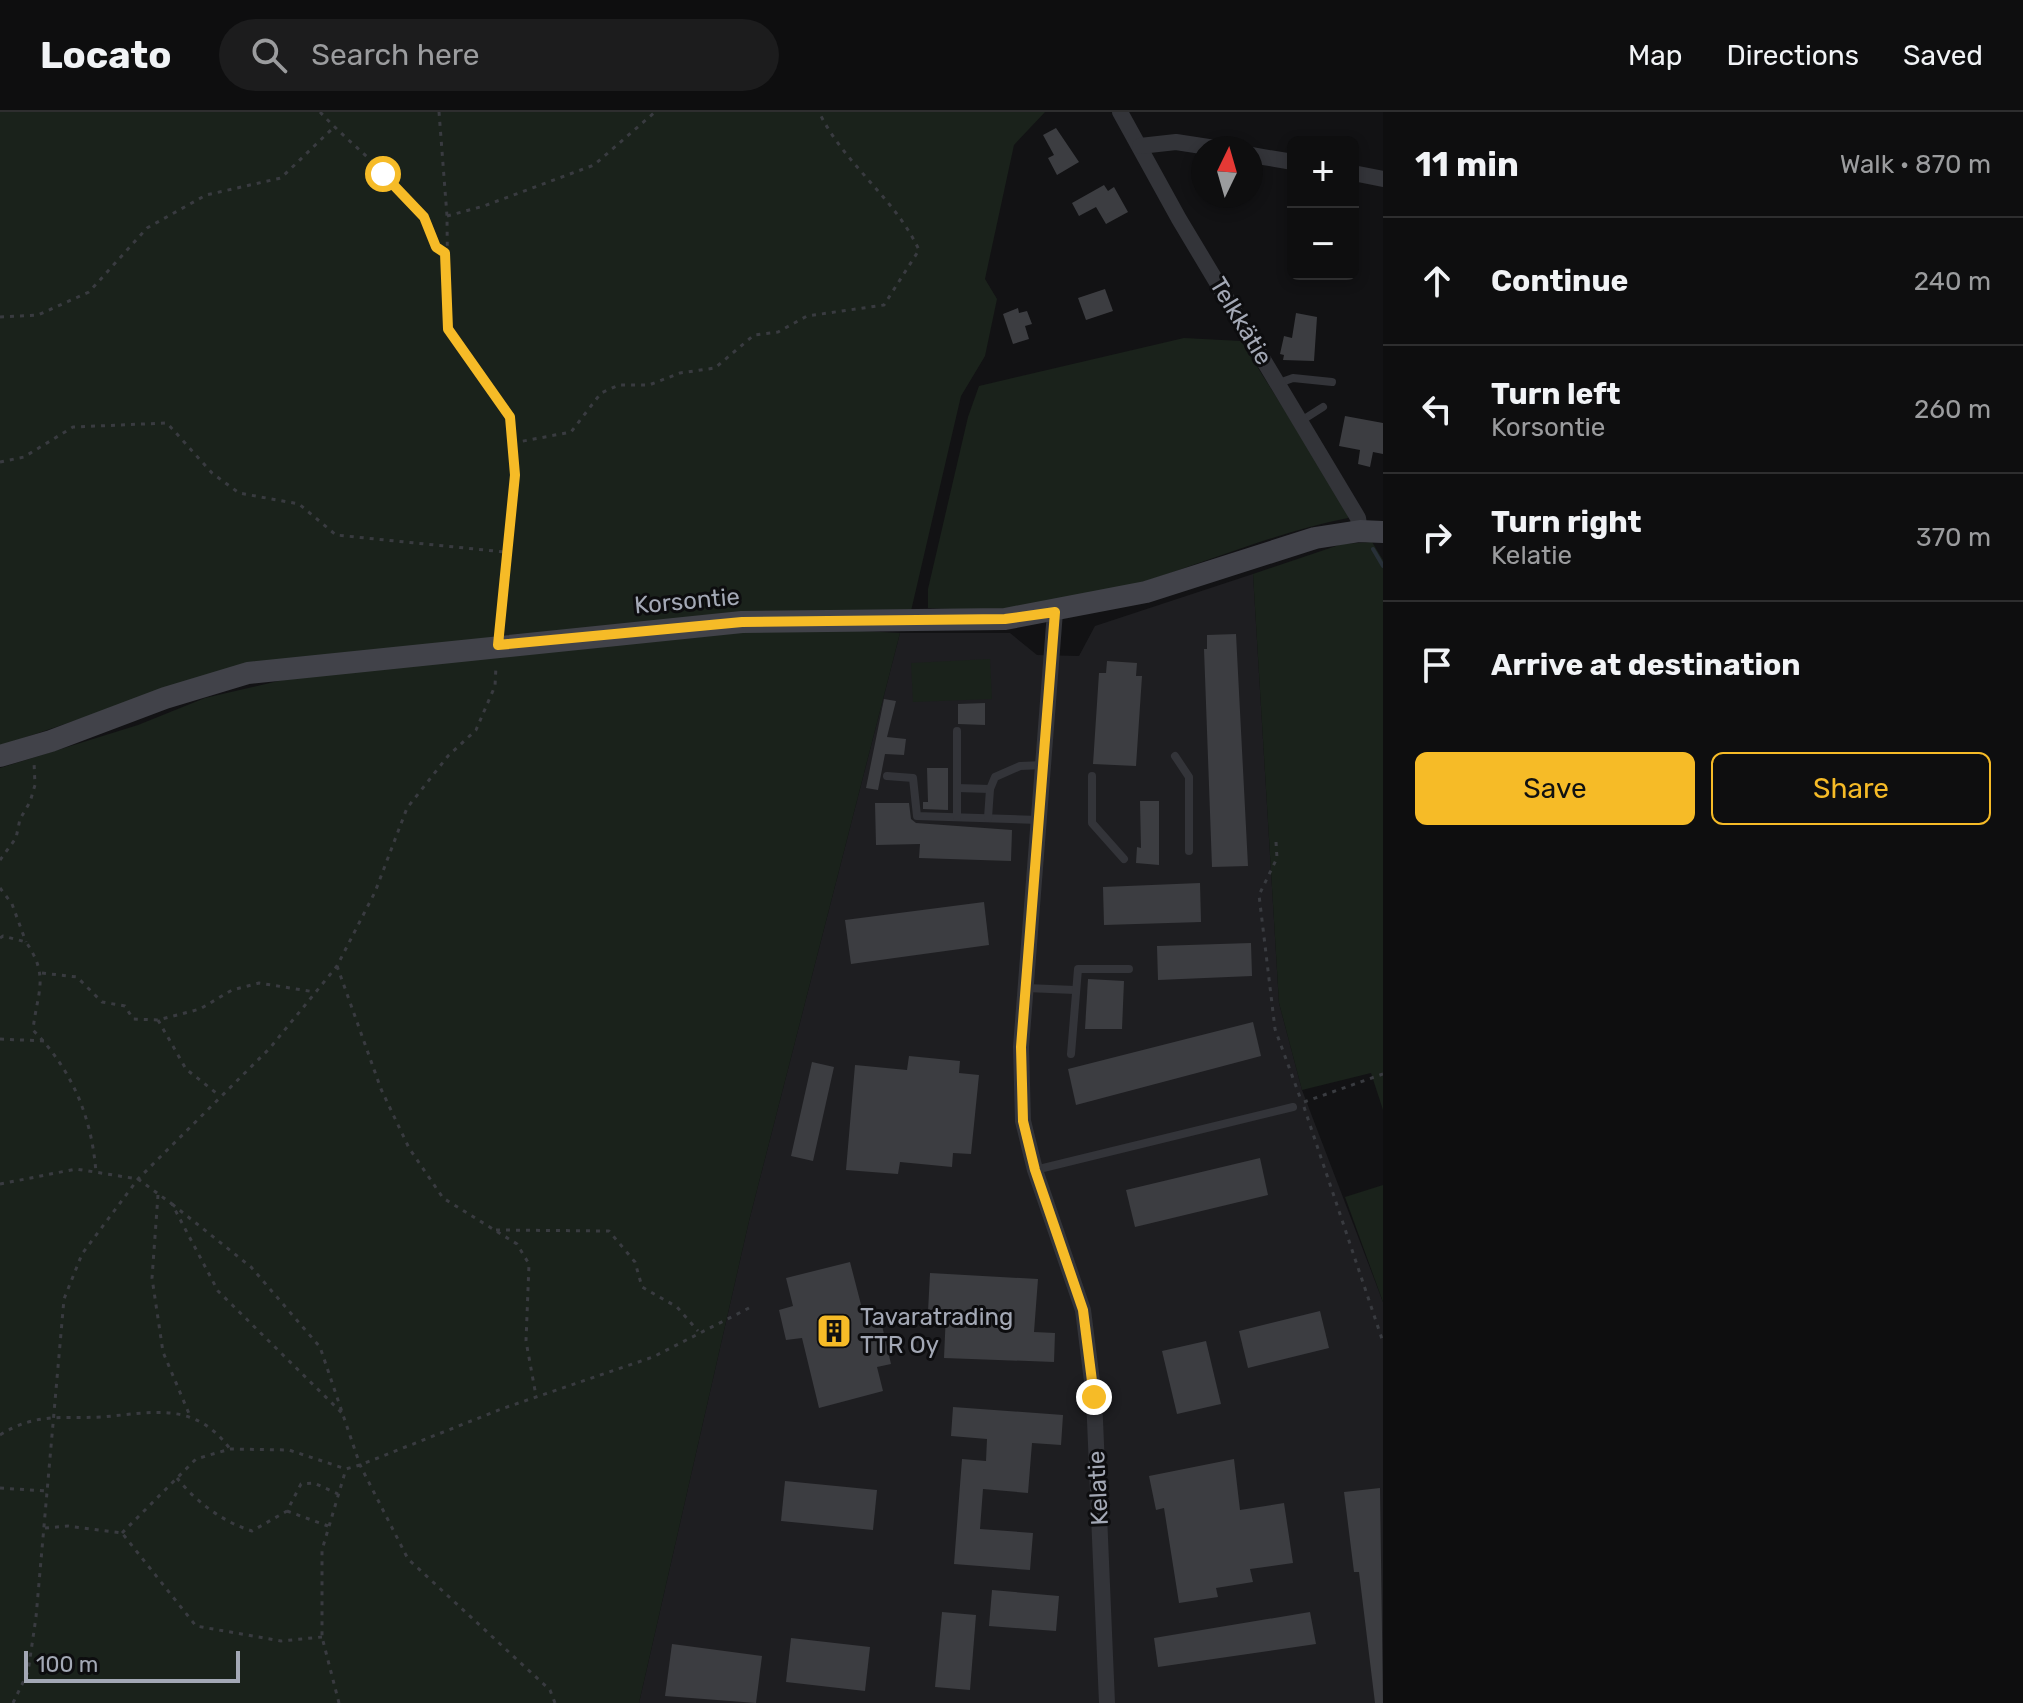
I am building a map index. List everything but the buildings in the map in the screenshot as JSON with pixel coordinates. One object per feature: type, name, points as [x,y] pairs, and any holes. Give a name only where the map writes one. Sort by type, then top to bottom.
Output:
[{"type":"main road","name":"Korsontie","points":[[0,756],[51,741],[165,698],[248,673],[742,622],[1005,619],[1055,612],[1146,592],[1315,538],[1360,531],[1383,532]]},
{"type":"street","name":"Telkkätie","points":[[1120,112],[1179,219],[1358,518],[1360,531]]},
{"type":"street","points":[[1140,146],[1176,142],[1191,144]]},
{"type":"street","points":[[1263,157],[1287,161]]},
{"type":"street","points":[[1359,174],[1383,179]]},
{"type":"street","name":"Kelatie","points":[[1055,612],[1020,1056],[1023,1121],[1035,1170],[1083,1310],[1094,1397],[1107,1703]]},
{"type":"lane","points":[[1279,383],[1293,378],[1332,382]]},
{"type":"lane","points":[[1301,421],[1323,407]]},
{"type":"lane","points":[[957,731],[957,817]]},
{"type":"lane","points":[[1175,756],[1189,777],[1189,851]]},
{"type":"lane","points":[[988,818],[990,789],[995,777],[1006,770],[1045,765]]},
{"type":"lane","points":[[887,776],[913,778],[917,816],[1040,820]]},
{"type":"lane","points":[[1092,776],[1092,823],[1124,859]]},
{"type":"lane","points":[[957,788],[990,789]]},
{"type":"lane","points":[[1071,1054],[1078,969],[1129,969]]},
{"type":"lane","points":[[1026,988],[1075,990]]},
{"type":"lane","points":[[1035,1170],[1298,1105]]},
{"type":"path","points":[[320,112],[406,195],[424,217],[436,247],[445,253]]},
{"type":"path","points":[[13,1703],[28,1672],[45,1528],[64,1299],[82,1254],[138,1179],[270,1048],[337,966],[375,892],[407,808],[448,756],[476,730],[495,686],[515,475],[513,443],[510,417],[448,329],[447,216],[439,112]]},
{"type":"path","points":[[447,216],[484,206],[594,165],[655,112]]},
{"type":"path","points":[[513,443],[571,432],[601,393],[619,385],[649,385],[680,373],[715,368],[754,335],[778,332],[807,316],[884,305],[919,250],[907,224],[831,137],[819,112]]},
{"type":"path","points":[[0,317],[38,315],[89,292],[147,228],[206,195],[281,178],[334,127]]},
{"type":"path","points":[[0,462],[24,457],[73,427],[167,423],[212,473],[239,493],[299,504],[336,535],[506,552]]},
{"type":"path","points":[[0,860],[16,838],[20,819],[30,802],[35,785],[34,758]]},
{"type":"path","points":[[1276,842],[1277,858],[1259,895],[1275,1029],[1298,1105],[1383,1342]]},
{"type":"path","points":[[0,888],[12,904],[42,973],[33,1030],[55,1052],[78,1093],[93,1135],[96,1173]]},
{"type":"path","points":[[0,938],[26,942]]},
{"type":"path","points":[[337,966],[381,1089],[409,1148],[443,1198],[517,1244],[529,1264],[526,1341],[536,1397]]},
{"type":"path","points":[[42,973],[77,977],[102,1002],[125,1006],[133,1019],[158,1020],[200,1009],[232,990],[259,983],[315,992]]},
{"type":"path","points":[[158,1020],[186,1069],[222,1097]]},
{"type":"path","points":[[0,1039],[44,1041]]},
{"type":"path","points":[[1298,1105],[1383,1074]]},
{"type":"path","points":[[0,1184],[76,1169],[138,1179],[251,1267],[320,1347],[360,1465],[408,1559],[550,1690],[555,1703]]},
{"type":"path","points":[[158,1194],[152,1278],[163,1352],[190,1416]]},
{"type":"path","points":[[172,1204],[218,1291],[345,1415]]},
{"type":"path","points":[[492,1230],[609,1231],[635,1262],[642,1287],[677,1307],[698,1331]]},
{"type":"path","points":[[122,1533],[196,1459],[230,1449],[289,1450],[346,1469],[536,1397],[653,1357],[698,1331],[749,1308]]},
{"type":"path","points":[[0,1435],[16,1425],[53,1415],[101,1417],[141,1410],[190,1416],[219,1434],[230,1449]]},
{"type":"path","points":[[339,1703],[322,1637],[322,1550],[346,1469]]},
{"type":"path","points":[[177,1478],[193,1499],[235,1526],[252,1531],[287,1511],[301,1484],[314,1483],[339,1495]]},
{"type":"path","points":[[0,1488],[47,1491]]},
{"type":"path","points":[[287,1511],[329,1526]]},
{"type":"path","points":[[45,1528],[68,1526],[122,1533],[196,1626],[281,1641],[322,1637]]},
{"type":"shaded area","points":[[0,112],[1045,112],[1014,145],[985,279],[997,299],[985,356],[961,396],[911,611],[772,611],[493,638],[127,703],[0,746]]},
{"type":"shaded area","points":[[1184,338],[1241,341],[1347,509],[1348,518],[1273,538],[1162,576],[1088,597],[1020,609],[928,608],[928,589],[968,417],[979,386]]},
{"type":"shaded area","points":[[1372,542],[1383,560],[1383,1110],[1371,1073],[1302,1090],[1279,1003],[1253,574],[1342,544]]},
{"type":"shaded area","points":[[1253,574],[1279,1003],[1302,1090],[1383,1302],[1383,1703],[639,1703],[749,1221],[900,633],[1010,633],[1037,655],[1079,656],[1095,626]]},
{"type":"shaded area","points":[[825,629],[900,633],[749,1221],[639,1703],[0,1703],[0,768],[138,725],[205,698],[287,679],[735,632]]},
{"type":"shaded area","points":[[990,659],[992,699],[913,702],[911,663]]},
{"type":"shaded area","points":[[1383,1185],[1383,1302],[1345,1197]]},
{"type":"waterway","points":[[1373,549],[1383,566]]},
{"type":"place","name":"Tavaratrading TTR Oy","points":[[834,1331]]},
{"type":"route","points":[[383,174],[424,217],[436,247],[445,253],[448,329],[510,417],[515,475],[498,645],[742,622],[1005,619],[1055,612],[1020,1056],[1023,1121],[1035,1170],[1083,1310],[1094,1397]]}]
